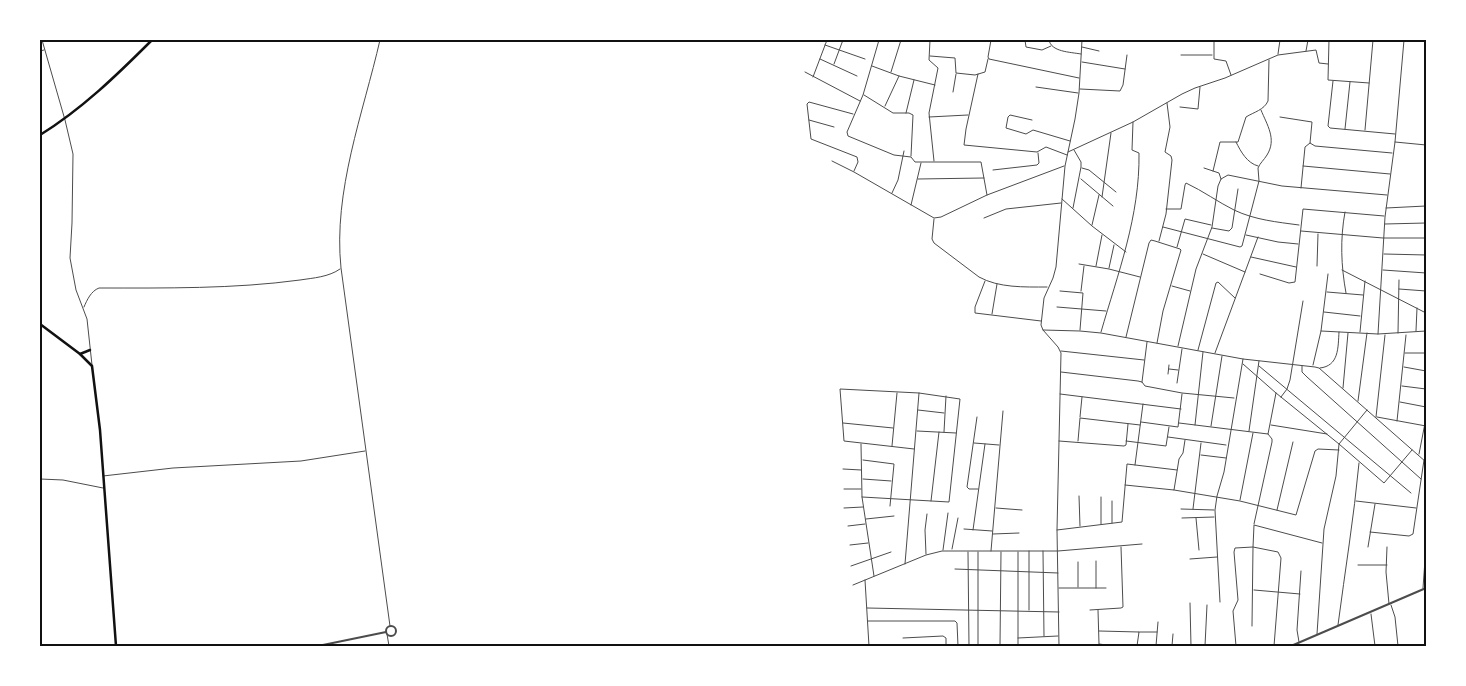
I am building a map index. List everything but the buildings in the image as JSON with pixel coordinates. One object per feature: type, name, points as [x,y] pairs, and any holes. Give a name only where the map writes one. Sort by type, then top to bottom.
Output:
[{"type":"main road","points":[[40,135],[65,120],[118,74],[152,40]]},
{"type":"main road","points":[[40,324],[80,354],[92,366],[100,430],[116,646]]},
{"type":"main road","points":[[80,354],[90,350]]},
{"type":"street","points":[[42,40],[73,154],[70,258],[76,290],[84,308],[92,366]]},
{"type":"street","points":[[318,646],[387,633],[392,635],[395,632],[394,628],[390,626],[339,245],[348,164],[380,40]]},
{"type":"street","points":[[813,77],[826,40]]},
{"type":"street","points":[[834,65],[843,40]]},
{"type":"street","points":[[879,40],[863,95],[847,132],[848,136],[885,152],[903,157],[911,157]]},
{"type":"street","points":[[890,73],[900,40]]},
{"type":"street","points":[[930,40],[929,60],[938,68],[929,117],[934,162]]},
{"type":"street","points":[[956,73],[978,74],[986,70],[991,40]]},
{"type":"street","points":[[1025,40],[1024,46],[1026,47],[1042,50],[1051,46]]},
{"type":"street","points":[[1042,40],[1049,41],[1051,46],[1056,49],[1081,55]]},
{"type":"street","points":[[1082,40],[1079,93],[1065,166],[1056,267],[1044,298],[1042,330],[1060,350],[1144,360]]},
{"type":"street","points":[[1182,41],[1214,40],[1213,55],[1215,60],[1226,60],[1231,75]]},
{"type":"street","points":[[1278,55],[1280,40]]},
{"type":"street","points":[[1306,51],[1308,40]]},
{"type":"street","points":[[1329,40],[1328,80],[1370,83]]},
{"type":"street","points":[[1365,131],[1373,40]]},
{"type":"street","points":[[1378,334],[1384,224],[1395,142],[1404,40]]},
{"type":"street","points":[[825,45],[865,60]]},
{"type":"street","points":[[1082,47],[1099,51]]},
{"type":"street","points":[[40,51],[45,50]]},
{"type":"street","points":[[1068,152],[1133,122],[1182,94],[1278,55],[1318,51],[1319,63],[1328,64]]},
{"type":"street","points":[[1079,89],[1120,91],[1127,55]]},
{"type":"street","points":[[1181,55],[1213,55]]},
{"type":"street","points":[[929,56],[955,58],[954,92]]},
{"type":"street","points":[[988,58],[1080,78]]},
{"type":"street","points":[[820,59],[857,76]]},
{"type":"street","points":[[1213,171],[1220,142],[1239,141],[1246,117],[1261,110],[1268,101],[1269,59]]},
{"type":"street","points":[[1081,62],[1125,69]]},
{"type":"street","points":[[872,66],[899,76],[935,85]]},
{"type":"street","points":[[805,72],[860,101]]},
{"type":"street","points":[[978,74],[968,115],[964,145],[1038,152],[1046,147],[1067,155]]},
{"type":"street","points":[[884,107],[899,76]]},
{"type":"street","points":[[906,113],[914,80]]},
{"type":"street","points":[[1333,81],[1328,126],[1331,129],[1395,134]]},
{"type":"street","points":[[1345,130],[1350,82]]},
{"type":"street","points":[[1180,107],[1198,109],[1200,86]]},
{"type":"street","points":[[1036,87],[1079,93]]},
{"type":"street","points":[[863,95],[893,113],[906,113],[914,117],[911,157],[914,162],[980,162],[987,195]]},
{"type":"street","points":[[853,115],[809,102],[806,106],[812,140],[858,158],[854,172]]},
{"type":"street","points":[[1159,242],[1166,209],[1172,160],[1172,156],[1164,152],[1170,127],[1167,103]]},
{"type":"street","points":[[1163,227],[1242,246],[1259,181],[1259,166],[1268,154],[1272,141],[1261,110]]},
{"type":"street","points":[[1032,120],[1010,114],[1006,128],[1026,134],[1033,130],[1071,141]]},
{"type":"street","points":[[929,117],[968,115]]},
{"type":"street","points":[[1280,117],[1312,122],[1310,142],[1306,147],[1303,166],[1302,188]]},
{"type":"street","points":[[808,120],[834,127]]},
{"type":"street","points":[[1101,333],[1126,252],[1139,176],[1140,153],[1132,150],[1133,122]]},
{"type":"street","points":[[1102,197],[1111,132]]},
{"type":"street","points":[[1236,142],[1245,157],[1253,164],[1259,166]]},
{"type":"street","points":[[1310,142],[1315,146],[1393,154]]},
{"type":"street","points":[[1395,142],[1426,145]]},
{"type":"street","points":[[1073,209],[1081,167],[1081,162],[1074,150]]},
{"type":"street","points":[[892,194],[898,180],[904,151]]},
{"type":"street","points":[[993,170],[1037,165],[1039,163],[1038,152]]},
{"type":"street","points":[[832,161],[934,218],[941,217],[987,195],[1065,166]]},
{"type":"street","points":[[911,206],[921,162]]},
{"type":"street","points":[[1303,166],[1390,174]]},
{"type":"street","points":[[1081,167],[1090,170],[1116,192]]},
{"type":"street","points":[[1177,347],[1196,269],[1209,239],[1221,179],[1220,174],[1204,168]]},
{"type":"street","points":[[1221,179],[1228,175],[1302,188],[1387,195]]},
{"type":"street","points":[[918,180],[984,178]]},
{"type":"street","points":[[1080,178],[1113,206]]},
{"type":"street","points":[[1166,209],[1181,209],[1186,183],[1235,210],[1250,216],[1268,221],[1300,225]]},
{"type":"street","points":[[1176,248],[1186,219],[1231,230],[1238,189]]},
{"type":"street","points":[[1092,226],[1099,194]]},
{"type":"street","points":[[1062,199],[1092,226],[1126,252]]},
{"type":"street","points":[[984,218],[1012,208],[1062,203]]},
{"type":"street","points":[[1386,208],[1426,206]]},
{"type":"street","points":[[1260,274],[1295,282],[1303,209],[1385,216]]},
{"type":"street","points":[[1345,212],[1341,234],[1342,270],[1346,293]]},
{"type":"street","points":[[934,218],[932,238],[934,243],[985,281],[1015,286],[1048,287]]},
{"type":"street","points":[[1384,224],[1426,223]]},
{"type":"street","points":[[1300,231],[1383,238],[1426,238]]},
{"type":"street","points":[[1317,266],[1318,232]]},
{"type":"street","points":[[1096,266],[1102,234]]},
{"type":"street","points":[[1245,235],[1299,244]]},
{"type":"street","points":[[1215,353],[1258,237]]},
{"type":"street","points":[[1126,337],[1151,240],[1180,249],[1181,252],[1163,311],[1157,343]]},
{"type":"street","points":[[1109,269],[1115,244]]},
{"type":"street","points":[[1202,254],[1244,272]]},
{"type":"street","points":[[1383,254],[1426,255]]},
{"type":"street","points":[[1250,257],[1296,267]]},
{"type":"street","points":[[1079,264],[1120,271],[1141,277]]},
{"type":"street","points":[[1080,331],[1083,294],[1080,292],[1084,265]]},
{"type":"street","points":[[84,308],[89,297],[99,288],[156,288],[281,282],[331,274],[341,268]]},
{"type":"street","points":[[1342,270],[1365,280],[1426,313]]},
{"type":"street","points":[[1382,270],[1426,272]]},
{"type":"street","points":[[1313,366],[1321,331],[1328,274]]},
{"type":"street","points":[[1360,333],[1365,280]]},
{"type":"street","points":[[1398,334],[1399,280]]},
{"type":"street","points":[[985,281],[975,307],[975,312],[1042,321]]},
{"type":"street","points":[[1198,351],[1216,283],[1218,282],[1235,298]]},
{"type":"street","points":[[992,315],[997,284]]},
{"type":"street","points":[[1172,285],[1191,291]]},
{"type":"street","points":[[1399,289],[1426,291]]},
{"type":"street","points":[[1060,291],[1080,292]]},
{"type":"street","points":[[1327,292],[1364,295]]},
{"type":"street","points":[[1281,397],[1287,389],[1293,365],[1303,301]]},
{"type":"street","points":[[1057,307],[1107,311]]},
{"type":"street","points":[[1416,332],[1417,308]]},
{"type":"street","points":[[1323,312],[1361,316]]},
{"type":"street","points":[[1042,330],[1101,333],[1243,359],[1319,368],[1426,462]]},
{"type":"street","points":[[1321,331],[1368,334],[1398,334],[1426,331]]},
{"type":"street","points":[[1319,368],[1330,366],[1335,359],[1339,332]]},
{"type":"street","points":[[1343,388],[1348,333]]},
{"type":"street","points":[[1398,421],[1406,333]]},
{"type":"street","points":[[1358,402],[1368,334]]},
{"type":"street","points":[[1376,417],[1385,334]]},
{"type":"street","points":[[1142,383],[1147,342]]},
{"type":"street","points":[[1177,382],[1182,348]]},
{"type":"street","points":[[1060,350],[1057,530],[1060,646]]},
{"type":"street","points":[[1195,425],[1203,352]]},
{"type":"street","points":[[1404,354],[1426,353]]},
{"type":"street","points":[[1211,427],[1222,355]]},
{"type":"street","points":[[1220,602],[1215,510],[1243,359]]},
{"type":"street","points":[[1248,431],[1259,361]]},
{"type":"street","points":[[1242,364],[1384,483],[1413,450]]},
{"type":"street","points":[[1168,374],[1169,365]]},
{"type":"street","points":[[1259,366],[1411,493]]},
{"type":"street","points":[[1302,366],[1302,372],[1356,423],[1421,479]]},
{"type":"street","points":[[1403,366],[1426,371]]},
{"type":"street","points":[[1169,369],[1178,370]]},
{"type":"street","points":[[1060,372],[1142,383],[1145,386],[1182,393],[1235,399]]},
{"type":"street","points":[[1401,386],[1426,389]]},
{"type":"street","points":[[862,497],[950,502],[960,398],[919,393],[841,388],[844,441],[914,450]]},
{"type":"street","points":[[892,447],[897,392]]},
{"type":"street","points":[[905,564],[919,393]]},
{"type":"street","points":[[1141,422],[1178,427],[1180,423],[1182,393]]},
{"type":"street","points":[[1252,626],[1254,525],[1272,442],[1268,434],[1276,393]]},
{"type":"street","points":[[1059,394],[1181,409]]},
{"type":"street","points":[[944,433],[946,396]]},
{"type":"street","points":[[1078,442],[1082,397]]},
{"type":"street","points":[[1400,402],[1426,407]]},
{"type":"street","points":[[1135,465],[1143,404]]},
{"type":"street","points":[[918,410],[945,413]]},
{"type":"street","points":[[1316,635],[1324,530],[1334,490],[1339,444],[1366,410]]},
{"type":"street","points":[[991,552],[1003,412]]},
{"type":"street","points":[[976,417],[967,487],[969,489],[978,489]]},
{"type":"street","points":[[1376,417],[1425,426]]},
{"type":"street","points":[[1080,418],[1140,425]]},
{"type":"street","points":[[1419,455],[1426,418]]},
{"type":"street","points":[[842,422],[894,428]]},
{"type":"street","points":[[1180,423],[1268,434]]},
{"type":"street","points":[[1059,441],[1124,446],[1128,424]]},
{"type":"street","points":[[1270,425],[1327,434]]},
{"type":"street","points":[[1126,441],[1166,446],[1170,426]]},
{"type":"street","points":[[916,431],[956,433]]},
{"type":"street","points":[[931,501],[939,432]]},
{"type":"street","points":[[1240,501],[1253,432]]},
{"type":"street","points":[[1168,437],[1228,445]]},
{"type":"street","points":[[1174,490],[1179,459],[1183,453],[1184,440]]},
{"type":"street","points":[[1277,511],[1293,442]]},
{"type":"street","points":[[973,443],[1000,445]]},
{"type":"street","points":[[1193,509],[1202,443]]},
{"type":"street","points":[[861,444],[862,497],[874,577]]},
{"type":"street","points":[[973,530],[984,444]]},
{"type":"street","points":[[1125,485],[1217,496],[1297,515],[1315,451],[1318,449],[1338,450]]},
{"type":"street","points":[[103,476],[173,468],[301,461],[366,450]]},
{"type":"street","points":[[1200,455],[1226,458]]},
{"type":"street","points":[[1370,532],[1412,535],[1424,459]]},
{"type":"street","points":[[862,460],[893,463],[890,506]]},
{"type":"street","points":[[1338,626],[1350,530],[1356,501],[1359,462]]},
{"type":"street","points":[[1057,530],[1123,521],[1126,466],[1128,464],[1177,470]]},
{"type":"street","points":[[844,469],[862,470]]},
{"type":"street","points":[[40,479],[66,480],[104,488]]},
{"type":"street","points":[[862,479],[892,481]]},
{"type":"street","points":[[844,488],[862,489]]},
{"type":"street","points":[[1079,496],[1080,527]]},
{"type":"street","points":[[1101,497],[1101,525]]},
{"type":"street","points":[[1112,501],[1112,524]]},
{"type":"street","points":[[1356,501],[1417,508]]},
{"type":"street","points":[[1368,546],[1375,503]]},
{"type":"street","points":[[844,508],[864,507]]},
{"type":"street","points":[[995,508],[1022,510]]},
{"type":"street","points":[[1181,509],[1215,510]]},
{"type":"street","points":[[926,555],[925,530],[927,514]]},
{"type":"street","points":[[942,551],[948,514]]},
{"type":"street","points":[[865,519],[894,516]]},
{"type":"street","points":[[1182,518],[1215,517]]},
{"type":"street","points":[[952,550],[958,518]]},
{"type":"street","points":[[1196,518],[1199,550]]},
{"type":"street","points":[[848,526],[866,524]]},
{"type":"street","points":[[1254,525],[1323,543]]},
{"type":"street","points":[[964,529],[992,531]]},
{"type":"street","points":[[993,534],[1018,532]]},
{"type":"street","points":[[850,545],[869,543]]},
{"type":"street","points":[[853,585],[926,555],[942,551],[1058,551],[1142,544]]},
{"type":"street","points":[[1090,610],[1121,608],[1123,606],[1121,546]]},
{"type":"street","points":[[1291,646],[1425,588],[1426,546]]},
{"type":"street","points":[[1236,646],[1233,610],[1238,600],[1234,552],[1235,548],[1253,547],[1280,553],[1274,646]]},
{"type":"street","points":[[1388,547],[1387,565],[1390,604],[1395,617],[1398,646]]},
{"type":"street","points":[[968,551],[968,646]]},
{"type":"street","points":[[1018,551],[1018,646]]},
{"type":"street","points":[[1028,610],[1029,551]]},
{"type":"street","points":[[1043,551],[1044,636]]},
{"type":"street","points":[[851,566],[891,552]]},
{"type":"street","points":[[978,552],[978,646]]},
{"type":"street","points":[[1000,646],[1001,552]]},
{"type":"street","points":[[1190,559],[1217,557]]},
{"type":"street","points":[[1096,561],[1096,588]]},
{"type":"street","points":[[1078,562],[1078,588]]},
{"type":"street","points":[[1358,565],[1387,565]]},
{"type":"street","points":[[955,569],[1058,573]]},
{"type":"street","points":[[1300,643],[1297,630],[1301,571]]},
{"type":"street","points":[[865,580],[870,646]]},
{"type":"street","points":[[1058,588],[1106,588]]},
{"type":"street","points":[[1253,590],[1300,594]]},
{"type":"street","points":[[1190,603],[1191,646]]},
{"type":"street","points":[[1205,646],[1207,605]]},
{"type":"street","points":[[867,608],[1059,612]]},
{"type":"street","points":[[1098,610],[1099,644],[1114,646]]},
{"type":"street","points":[[1370,613],[1375,646]]},
{"type":"street","points":[[868,621],[955,621],[957,623],[958,646]]},
{"type":"street","points":[[1156,646],[1158,622]]},
{"type":"street","points":[[389,646],[386,628],[390,626]]},
{"type":"street","points":[[1099,630],[1157,632]]},
{"type":"street","points":[[1137,646],[1138,632]]},
{"type":"street","points":[[1172,646],[1173,634]]},
{"type":"street","points":[[903,638],[943,636],[946,638],[946,646]]},
{"type":"street","points":[[1018,638],[1059,636]]}]
